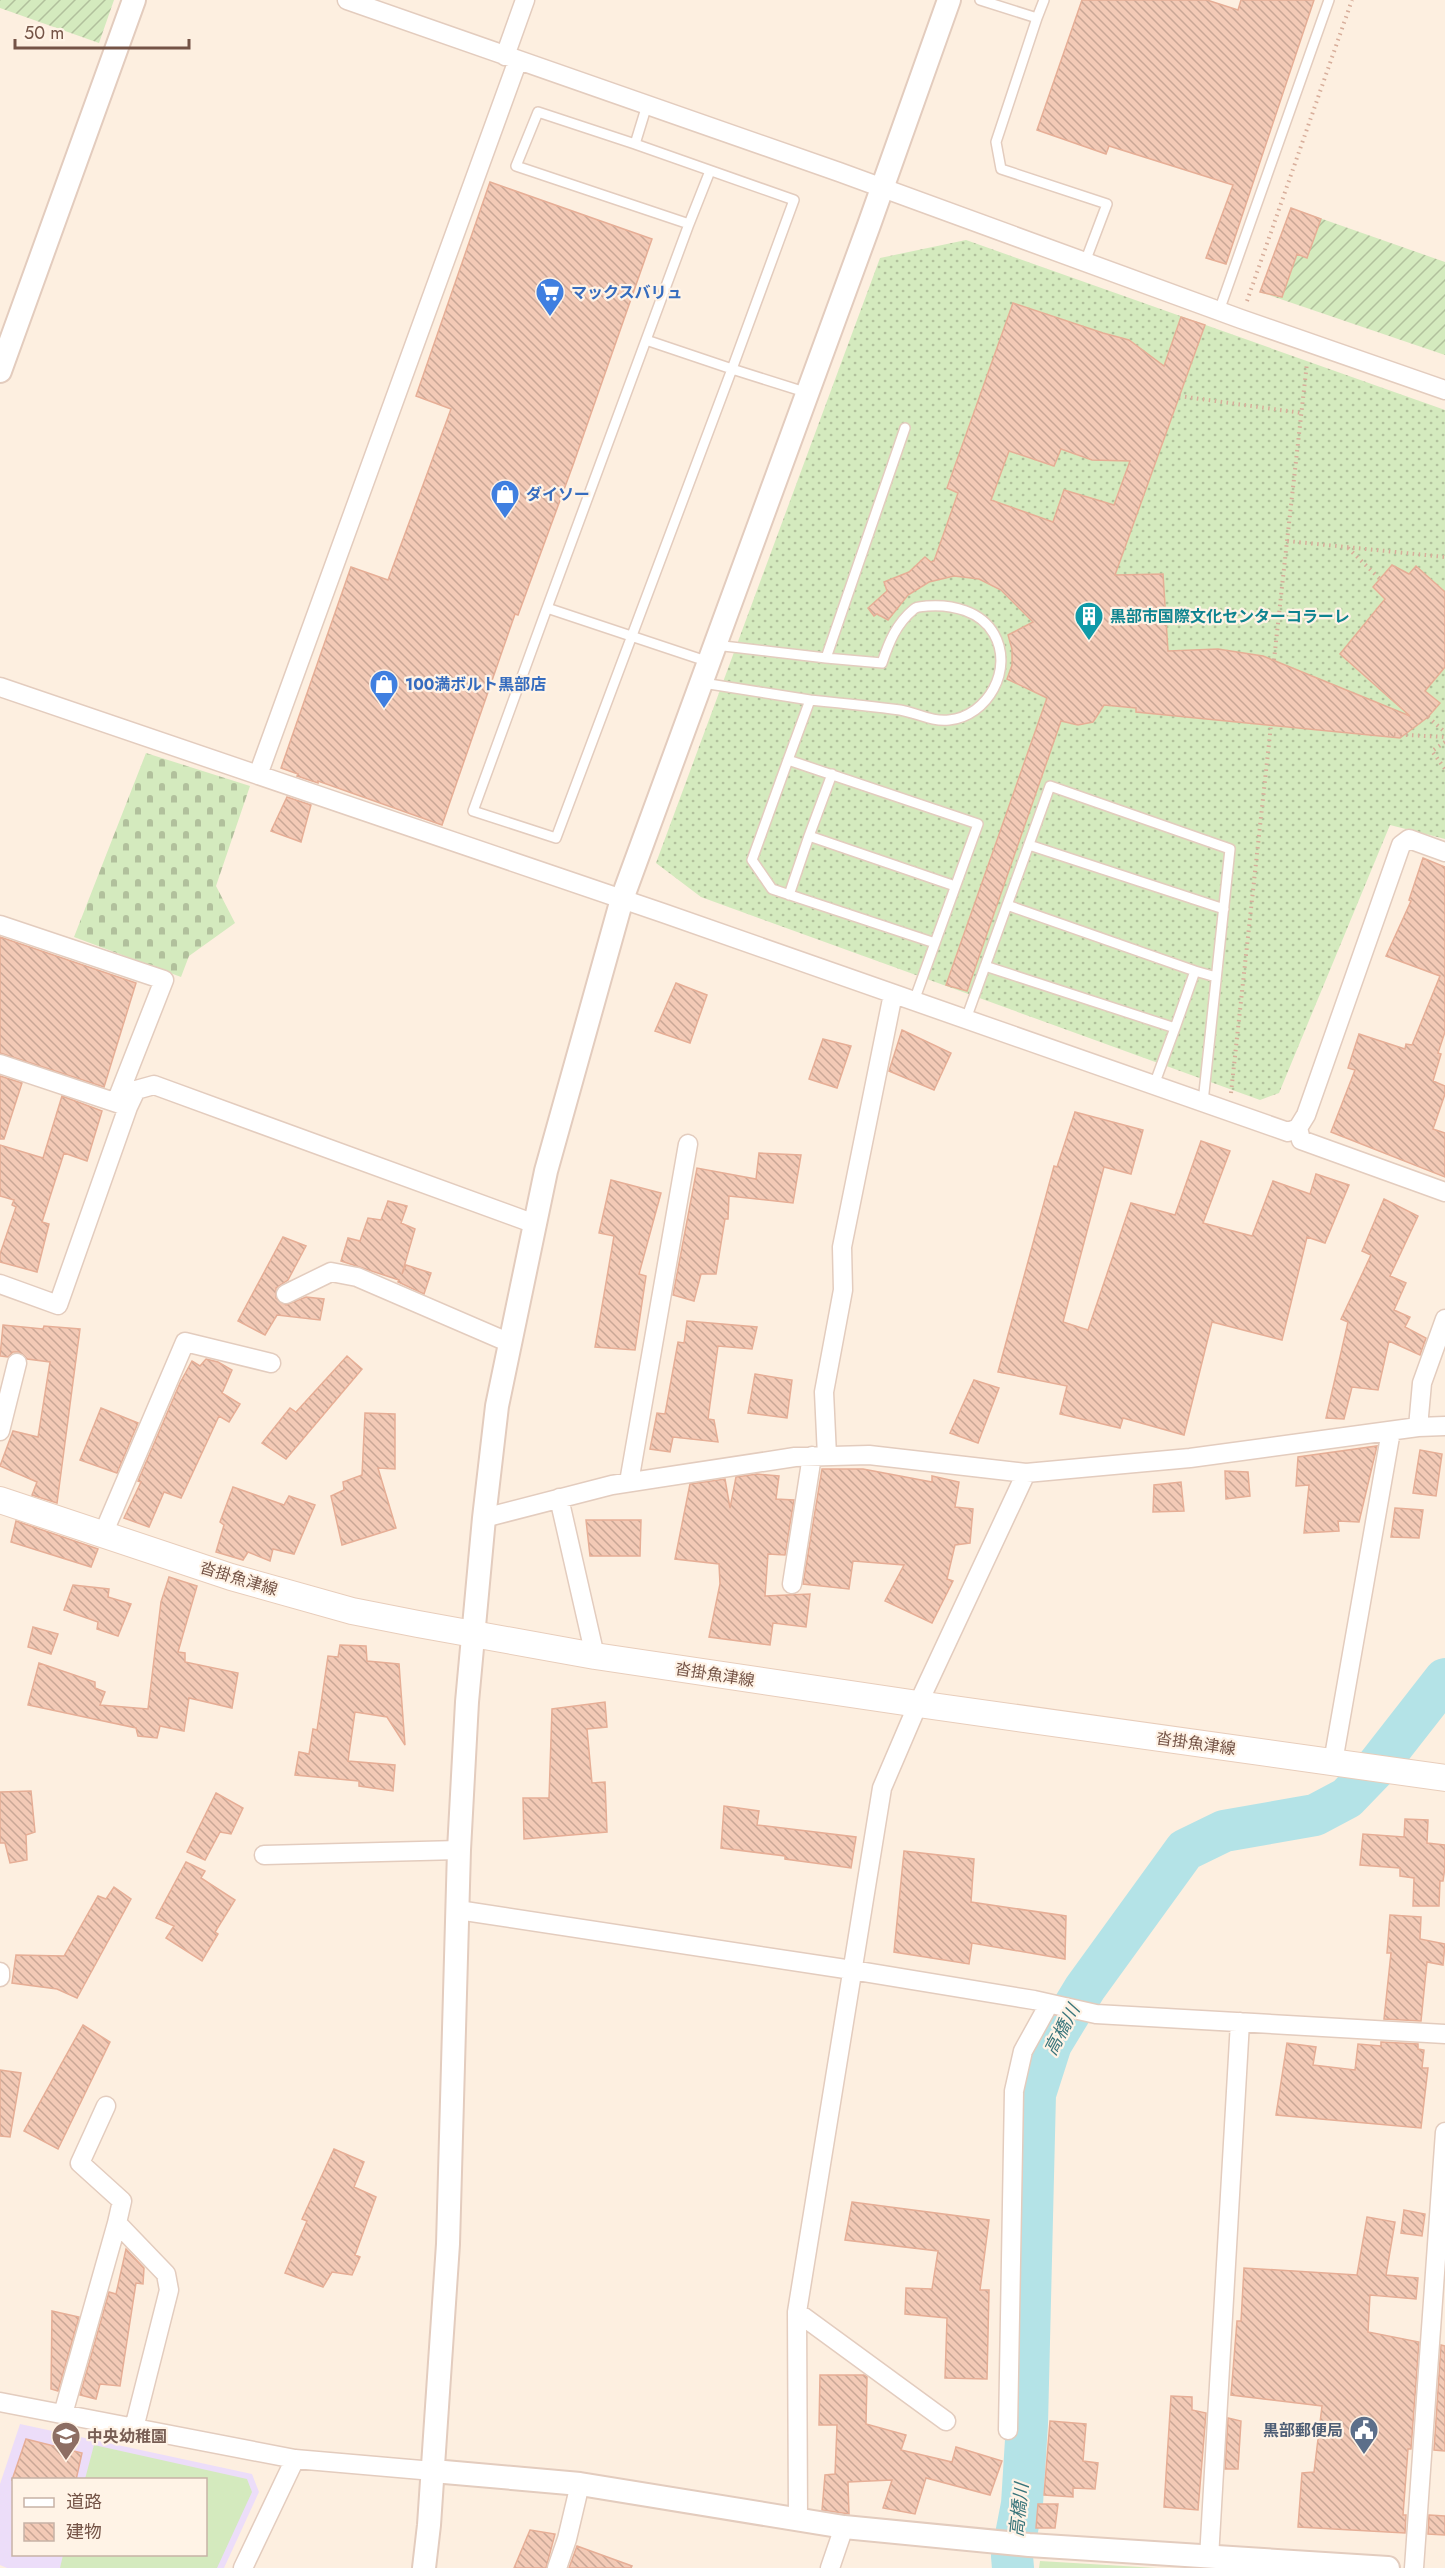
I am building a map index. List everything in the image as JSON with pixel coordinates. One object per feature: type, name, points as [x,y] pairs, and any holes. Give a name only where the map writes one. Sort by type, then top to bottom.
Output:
[{"type":"main road","name":"沓掛魚津線","points":[[0,1500],[231,1577],[352,1611],[595,1656],[1445,1778]]},
{"type":"street","points":[[0,371],[134,0]]},
{"type":"street","points":[[347,0],[882,188],[1241,319],[1445,390]]},
{"type":"street","points":[[258,775],[511,58],[525,0]]},
{"type":"street","points":[[424,2568],[433,2471],[448,2244],[459,1850],[473,1633],[497,1406],[546,1171],[622,899],[949,0]]},
{"type":"street","points":[[0,687],[622,899],[1288,1132],[1298,1128],[1306,1115],[1401,845],[1409,839],[1445,852]]},
{"type":"street","points":[[0,925],[164,980],[58,1305],[0,1284]]},
{"type":"street","points":[[792,1584],[819,1456],[824,1392],[843,1290],[842,1247],[893,994]]},
{"type":"street","points":[[0,1064],[122,1105]]},
{"type":"street","points":[[122,1105],[135,1090],[154,1084],[535,1224]]},
{"type":"street","points":[[1298,1128],[1301,1140],[1445,1192]]},
{"type":"street","points":[[628,1482],[688,1144]]},
{"type":"street","points":[[286,1294],[331,1272],[357,1277],[510,1343]]},
{"type":"street","points":[[1418,1427],[1422,1383],[1445,1319]]},
{"type":"street","points":[[103,1534],[185,1342],[271,1363]]},
{"type":"street","points":[[0,1431],[17,1363]]},
{"type":"street","points":[[484,1518],[628,1482],[795,1457],[869,1455],[1026,1473],[1190,1458],[1418,1427],[1445,1426]]},
{"type":"street","points":[[1333,1762],[1391,1431]]},
{"type":"street","points":[[798,2519],[797,2312],[882,1788],[918,1704],[1026,1473]]},
{"type":"street","points":[[559,1498],[595,1656]]},
{"type":"street","points":[[264,1855],[459,1850]]},
{"type":"street","points":[[458,1910],[852,1970],[1096,2014],[1445,2034]]},
{"type":"street","points":[[0,1972],[0,1977]]},
{"type":"street","points":[[1008,2430],[1014,2091],[1023,2051],[1049,2004]]},
{"type":"street","points":[[1209,2558],[1240,2022]]},
{"type":"street","points":[[63,2414],[122,2201],[80,2163],[106,2106]]},
{"type":"street","points":[[1414,2568],[1445,2132]]},
{"type":"street","points":[[117,2223],[166,2274],[169,2290],[134,2428]]},
{"type":"street","points":[[797,2312],[946,2421]]},
{"type":"street","points":[[0,2402],[296,2459],[580,2484],[844,2527],[1029,2545],[1332,2567],[1388,2568]]},
{"type":"street","points":[[243,2568],[296,2459]]},
{"type":"street","points":[[557,2568],[567,2539],[580,2484]]},
{"type":"street","points":[[830,2568],[844,2527]]},
{"type":"lane","points":[[980,0],[1037,18]]},
{"type":"lane","points":[[1044,0],[996,142],[1001,169],[1107,204],[1085,262]]},
{"type":"lane","points":[[1219,311],[1329,0]]},
{"type":"lane","points":[[635,144],[647,105]]},
{"type":"lane","points":[[688,224],[516,166],[538,112],[635,144],[794,200],[556,838],[472,811],[688,224],[710,171]]},
{"type":"lane","points":[[646,340],[807,393]]},
{"type":"lane","points":[[826,658],[905,428]]},
{"type":"lane","points":[[547,608],[633,636],[810,700],[903,711],[921,718],[949,720],[974,713],[988,701],[998,679],[1000,654],[995,635],[983,620],[965,610],[944,604],[917,607],[898,625],[882,663],[826,658],[708,663]]},
{"type":"lane","points":[[810,700],[752,860],[772,889],[935,943]]},
{"type":"lane","points":[[788,760],[978,824],[914,1001]]},
{"type":"lane","points":[[789,895],[832,774]]},
{"type":"lane","points":[[966,1019],[1050,786],[1230,849],[1203,1102]]},
{"type":"lane","points":[[809,836],[955,886]]},
{"type":"lane","points":[[1029,845],[1224,909]]},
{"type":"lane","points":[[1007,905],[1216,977]]},
{"type":"lane","points":[[985,966],[1175,1028]]},
{"type":"lane","points":[[1154,1085],[1195,971]]},
{"type":"path","points":[[1241,319],[1352,0]]},
{"type":"path","points":[[1274,660],[1310,343]]},
{"type":"path","points":[[1179,396],[1302,413]]},
{"type":"path","points":[[1287,541],[1445,556]]},
{"type":"path","points":[[1347,547],[1380,579]]},
{"type":"path","points":[[1428,717],[1445,732]]},
{"type":"path","points":[[1229,1111],[1271,725]]},
{"type":"path","points":[[1388,734],[1445,737]]},
{"type":"path","points":[[1445,742],[1432,751],[1445,769]]},
{"type":"shaded area","points":[[20,2424],[252,2474],[259,2492],[224,2568],[7,2568],[0,2565],[0,2484]]},
{"type":"green space","points":[[0,0],[114,0],[99,43],[0,8]]},
{"type":"green space","points":[[1291,208],[1445,262],[1445,355],[1260,292]]},
{"type":"green space","points":[[966,240],[1445,410],[1445,839],[1390,825],[1279,1093],[1260,1100],[701,897],[656,863],[880,258]]},
{"type":"green space","points":[[146,753],[250,786],[216,886],[235,923],[189,956],[181,977],[74,937]]},
{"type":"green space","points":[[94,2445],[247,2479],[252,2492],[217,2568],[60,2568],[63,2556],[207,2556],[207,2478],[85,2478]]},
{"type":"green space","points":[[1040,2561],[1157,2568],[1039,2568]]},
{"type":"building","points":[[1082,0],[1207,0],[1238,10],[1241,0],[1314,0],[1226,264],[1206,258],[1233,185],[1109,146],[1106,154],[1037,130]]},
{"type":"building","points":[[490,182],[652,239],[573,465],[518,615],[515,614],[442,825],[318,781],[318,783],[297,776],[298,774],[281,768],[351,567],[388,580],[451,409],[416,396]]},
{"type":"building","points":[[1291,208],[1321,219],[1307,258],[1297,254],[1282,297],[1260,292]]},
{"type":"building","name":"黒部市国際文化センターコラーレ","points":[[1013,303],[1129,340],[1164,366],[1181,317],[1205,325],[1115,575],[1163,574],[1168,651],[1218,649],[1263,656],[1410,716],[1340,654],[1385,599],[1373,587],[1392,565],[1409,574],[1416,566],[1445,592],[1445,667],[1425,691],[1440,703],[1428,717],[1400,738],[1136,712],[1136,708],[1104,705],[1093,722],[1078,725],[1061,721],[967,991],[946,985],[1047,698],[1007,679],[1012,665],[1012,649],[1008,635],[1033,622],[1001,590],[979,579],[954,576],[929,582],[908,595],[888,620],[877,614],[874,616],[868,608],[887,591],[884,582],[909,572],[925,557],[931,562],[934,561],[958,493],[947,488]],"holes":[[[1061,449],[1092,460],[1130,461],[1114,505],[1064,490],[1053,522],[991,500],[1009,451],[1054,466]]]},
{"type":"building","points":[[287,797],[311,805],[301,842],[271,831]]},
{"type":"building","points":[[1423,858],[1445,867],[1445,1032],[1438,1053],[1441,1054],[1433,1081],[1445,1086],[1445,1094],[1433,1129],[1445,1133],[1445,1177],[1331,1132],[1355,1070],[1348,1068],[1359,1034],[1405,1049],[1406,1044],[1412,1045],[1440,976],[1386,956],[1411,901],[1409,900]]},
{"type":"building","points":[[0,937],[136,983],[104,1087],[0,1053]]},
{"type":"building","points":[[676,983],[707,995],[690,1043],[655,1031]]},
{"type":"building","points":[[902,1030],[951,1053],[934,1090],[889,1071]]},
{"type":"building","points":[[823,1039],[851,1046],[837,1088],[809,1079]]},
{"type":"building","points":[[0,1076],[22,1083],[4,1139],[0,1139]]},
{"type":"building","points":[[62,1096],[102,1111],[87,1161],[64,1153],[42,1222],[49,1224],[37,1272],[0,1262],[0,1254],[16,1207],[12,1205],[14,1200],[0,1196],[0,1145],[43,1158]]},
{"type":"building","points":[[1075,1112],[1143,1130],[1131,1174],[1104,1167],[1063,1322],[1088,1330],[1131,1203],[1175,1215],[1201,1141],[1230,1151],[1203,1223],[1252,1236],[1273,1181],[1310,1194],[1316,1174],[1349,1185],[1325,1243],[1307,1237],[1282,1340],[1212,1322],[1184,1435],[1123,1418],[1120,1428],[1060,1414],[1067,1386],[998,1372],[1054,1166],[1057,1167]]},
{"type":"building","points":[[759,1153],[801,1155],[793,1203],[729,1196],[728,1219],[725,1219],[716,1274],[701,1274],[694,1301],[673,1295],[697,1168],[756,1179]]},
{"type":"building","points":[[611,1180],[661,1193],[639,1274],[646,1276],[635,1350],[595,1347],[614,1236],[599,1233]]},
{"type":"building","points":[[1384,1199],[1418,1216],[1390,1276],[1406,1283],[1394,1310],[1410,1317],[1405,1327],[1426,1338],[1420,1355],[1389,1341],[1378,1390],[1352,1387],[1344,1419],[1326,1418],[1348,1322],[1341,1319],[1371,1255],[1362,1251]]},
{"type":"building","points":[[388,1201],[407,1206],[401,1223],[415,1229],[402,1274],[406,1265],[431,1273],[424,1294],[398,1282],[399,1280],[341,1261],[348,1238],[360,1241],[368,1218],[381,1220]]},
{"type":"building","points":[[283,1237],[306,1246],[288,1280],[276,1288],[276,1298],[286,1305],[306,1297],[324,1299],[320,1320],[277,1315],[265,1335],[238,1321]]},
{"type":"building","points":[[687,1321],[757,1327],[752,1349],[718,1346],[708,1419],[714,1420],[718,1442],[673,1437],[670,1452],[650,1449],[657,1413],[665,1414],[678,1342],[684,1343]]},
{"type":"building","points":[[3,1325],[43,1329],[44,1326],[80,1329],[57,1503],[32,1495],[37,1482],[0,1466],[13,1431],[38,1437],[50,1362],[27,1359],[19,1352],[13,1352],[8,1357],[0,1356]]},
{"type":"building","points":[[347,1356],[362,1369],[286,1459],[262,1443],[290,1408],[296,1412]]},
{"type":"building","points":[[206,1359],[218,1362],[232,1370],[222,1393],[240,1404],[229,1422],[219,1416],[181,1498],[164,1492],[149,1527],[124,1518],[141,1482],[138,1481],[180,1383],[192,1361],[200,1366]]},
{"type":"building","points":[[755,1374],[792,1380],[787,1418],[748,1413]]},
{"type":"building","points":[[974,1380],[999,1388],[978,1443],[950,1433]]},
{"type":"building","points":[[101,1408],[138,1423],[117,1473],[80,1460]]},
{"type":"building","points":[[365,1413],[395,1414],[395,1469],[378,1468],[396,1528],[342,1545],[331,1496],[344,1490],[343,1482],[362,1475]]},
{"type":"building","points":[[1377,1446],[1359,1522],[1338,1521],[1339,1531],[1304,1533],[1309,1485],[1296,1486],[1298,1457]]},
{"type":"building","points":[[1420,1450],[1442,1454],[1436,1496],[1413,1493]]},
{"type":"building","points":[[822,1469],[863,1469],[932,1482],[932,1476],[959,1482],[955,1507],[973,1509],[970,1543],[955,1545],[947,1579],[953,1581],[932,1623],[885,1601],[904,1565],[853,1561],[849,1589],[803,1584]]},
{"type":"building","points":[[1225,1471],[1248,1472],[1250,1496],[1226,1499]]},
{"type":"building","points":[[757,1474],[779,1476],[776,1499],[794,1500],[785,1555],[768,1554],[765,1596],[810,1594],[806,1627],[773,1623],[770,1645],[709,1637],[720,1584],[719,1564],[675,1559],[690,1484],[725,1479],[730,1508],[736,1477]]},
{"type":"building","points":[[1181,1482],[1184,1511],[1153,1512],[1154,1485]]},
{"type":"building","points":[[233,1487],[284,1505],[289,1496],[315,1505],[294,1554],[273,1549],[270,1561],[248,1552],[243,1560],[216,1552],[224,1525],[220,1522]]},
{"type":"building","points":[[1395,1508],[1423,1510],[1419,1538],[1391,1537]]},
{"type":"building","points":[[586,1520],[641,1520],[640,1556],[590,1556]]},
{"type":"building","points":[[16,1521],[98,1549],[91,1567],[11,1542]]},
{"type":"building","points":[[169,1577],[197,1586],[178,1652],[185,1653],[185,1662],[238,1673],[232,1708],[189,1698],[184,1731],[160,1726],[157,1738],[138,1736],[136,1728],[28,1705],[39,1663],[95,1682],[95,1688],[105,1692],[100,1705],[148,1709],[161,1602]]},
{"type":"building","points":[[73,1585],[109,1589],[108,1597],[131,1604],[118,1636],[97,1629],[98,1622],[64,1610]]},
{"type":"building","points":[[33,1627],[58,1634],[51,1654],[28,1647]]},
{"type":"building","points":[[340,1645],[366,1646],[367,1661],[399,1664],[405,1745],[387,1717],[355,1712],[348,1761],[395,1765],[393,1791],[359,1786],[359,1781],[295,1775],[299,1752],[309,1754],[313,1729],[317,1730],[328,1656],[338,1657]]},
{"type":"building","points":[[605,1702],[607,1727],[587,1729],[592,1783],[605,1782],[607,1832],[524,1839],[523,1798],[549,1798],[552,1709]]},
{"type":"building","points":[[31,1791],[35,1832],[26,1835],[27,1860],[10,1863],[5,1843],[0,1843],[0,1792]]},
{"type":"building","points":[[216,1793],[243,1808],[231,1834],[220,1832],[205,1860],[187,1852]]},
{"type":"building","points":[[724,1806],[759,1811],[757,1825],[856,1837],[851,1868],[785,1859],[785,1856],[721,1848]]},
{"type":"building","points":[[1405,1819],[1428,1820],[1427,1843],[1445,1845],[1445,1867],[1443,1881],[1440,1881],[1439,1906],[1413,1906],[1414,1878],[1400,1876],[1400,1868],[1360,1865],[1363,1834],[1404,1837]]},
{"type":"building","points":[[904,1851],[974,1859],[971,1902],[1066,1916],[1065,1959],[972,1943],[969,1964],[894,1952]]},
{"type":"building","points":[[186,1862],[205,1871],[201,1878],[235,1900],[215,1932],[218,1934],[202,1961],[166,1938],[174,1926],[156,1918]]},
{"type":"building","points":[[114,1887],[131,1899],[77,1998],[57,1989],[12,1983],[16,1955],[64,1956],[98,1896],[106,1899]]},
{"type":"building","points":[[1390,1915],[1421,1917],[1420,1939],[1445,1944],[1443,1965],[1427,1962],[1421,2021],[1384,2019],[1391,1953],[1387,1953]]},
{"type":"building","points":[[83,2025],[110,2042],[58,2149],[24,2131]]},
{"type":"building","points":[[1381,2042],[1418,2044],[1418,2049],[1424,2050],[1422,2068],[1428,2068],[1421,2128],[1276,2115],[1287,2043],[1316,2047],[1313,2065],[1355,2070],[1358,2044],[1381,2046]]},
{"type":"building","points":[[0,2070],[21,2073],[10,2137],[0,2136]]},
{"type":"building","points":[[334,2149],[364,2162],[354,2187],[376,2197],[355,2255],[360,2257],[352,2275],[332,2272],[323,2287],[285,2273],[307,2221],[302,2219]]},
{"type":"building","points":[[852,2202],[989,2220],[980,2290],[989,2290],[987,2379],[945,2378],[947,2318],[905,2314],[906,2288],[932,2289],[938,2251],[845,2240]]},
{"type":"building","points":[[1404,2210],[1425,2214],[1422,2236],[1401,2233]]},
{"type":"building","points":[[1367,2217],[1395,2222],[1386,2275],[1418,2278],[1416,2299],[1370,2295],[1368,2332],[1419,2342],[1411,2449],[1408,2449],[1403,2515],[1406,2515],[1405,2533],[1298,2527],[1302,2473],[1314,2472],[1322,2406],[1231,2395],[1237,2321],[1241,2321],[1244,2268],[1357,2275]]},
{"type":"building","points":[[126,2249],[144,2268],[143,2284],[136,2283],[120,2386],[100,2384],[96,2399],[80,2395],[109,2292],[116,2294]]},
{"type":"building","points":[[52,2311],[79,2317],[58,2391],[51,2389]]},
{"type":"building","points":[[1441,2345],[1445,2346],[1445,2451],[1434,2450]]},
{"type":"building","points":[[820,2375],[864,2375],[867,2377],[866,2424],[906,2435],[901,2450],[952,2462],[956,2447],[1002,2461],[990,2495],[926,2478],[915,2514],[883,2508],[892,2480],[848,2482],[849,2514],[822,2510],[825,2475],[835,2474],[837,2425],[819,2425]]},
{"type":"building","points":[[1171,2396],[1192,2397],[1192,2410],[1206,2413],[1198,2510],[1164,2507]]},
{"type":"building","points":[[1228,2418],[1241,2421],[1238,2469],[1225,2469]]},
{"type":"building","points":[[1050,2421],[1086,2424],[1083,2461],[1098,2463],[1095,2489],[1073,2488],[1073,2497],[1044,2495]]},
{"type":"building","points":[[26,2439],[82,2453],[76,2478],[13,2478]]},
{"type":"building","points":[[1038,2504],[1058,2504],[1055,2528],[1036,2528]]},
{"type":"building","points":[[1429,2515],[1445,2516],[1445,2535],[1428,2534]]},
{"type":"building","points":[[530,2530],[555,2534],[546,2568],[514,2568]]},
{"type":"building","points":[[577,2546],[632,2566],[631,2568],[569,2568]]},
{"type":"waterway","name":"高橋川","points":[[1013,2568],[1012,2556],[1022,2504],[1027,2424],[1035,2094],[1051,2044],[1085,1988],[1185,1850],[1224,1831],[1315,1815],[1347,1798],[1374,1770],[1445,1679]]},
{"type":"place","name":"マックスバリュ","points":[[550,318]]},
{"type":"place","name":"ダイソー","points":[[505,520]]},
{"type":"place","name":"黒部市国際文化センターコラーレ","points":[[1089,642]]},
{"type":"place","name":"100満ボルト黒部店","points":[[384,710]]},
{"type":"place","name":"黒部郵便局","points":[[1364,2456]]},
{"type":"place","name":"中央幼稚園","points":[[66,2462]]}]
